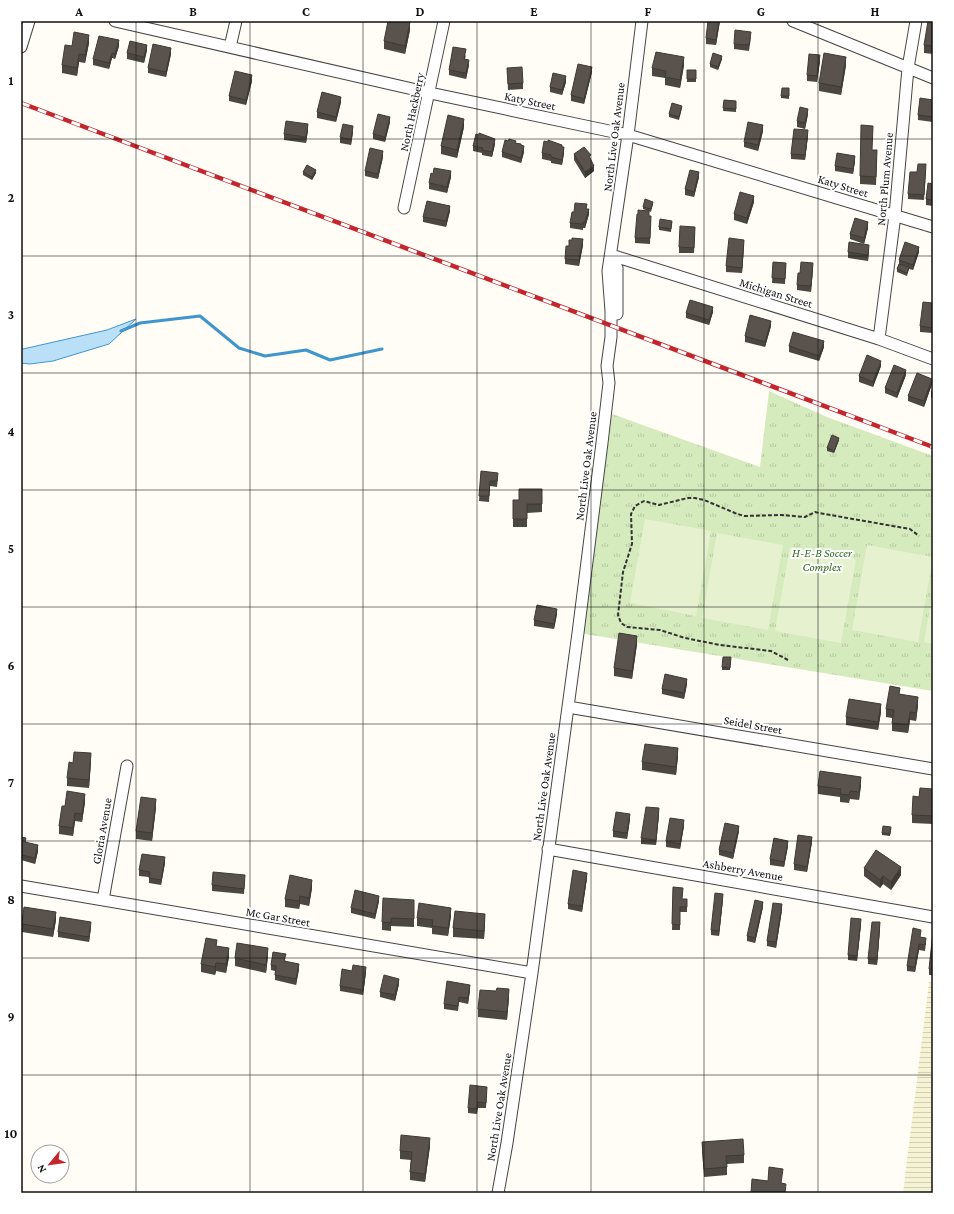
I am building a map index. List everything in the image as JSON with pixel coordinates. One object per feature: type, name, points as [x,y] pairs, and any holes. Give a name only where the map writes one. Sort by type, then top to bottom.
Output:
[{"type":"street","points":[[21,47],[28,21]]},
{"type":"street","name":"Katy Street","points":[[116,21],[430,93],[628,134],[933,227]]},
{"type":"street","points":[[230,47],[236,21]]},
{"type":"street","name":"North Hackberry","points":[[404,208],[430,93],[444,21]]},
{"type":"street","name":"North Live Oak Avenue","points":[[498,1193],[507,1143],[532,973],[578,634],[609,383],[615,370],[618,301],[616,268],[611,255],[642,21]]},
{"type":"street","points":[[793,21],[933,78]]},
{"type":"street","name":"North Plum Avenue","points":[[879,339],[895,215],[908,68],[916,21]]},
{"type":"street","name":"Michigan Street","points":[[611,255],[879,339],[933,359]]},
{"type":"street","name":"Seidel Street","points":[[568,708],[933,769]]},
{"type":"street","name":"Gloria Avenue","points":[[103,900],[127,766]]},
{"type":"street","name":"Ashberry Avenue","points":[[548,849],[933,917]]},
{"type":"street","name":"Mc Gar Street","points":[[21,886],[532,973]]},
{"type":"path","points":[[788,660],[771,651],[720,645],[685,638],[660,630],[627,627],[621,623],[618,615],[622,579],[624,568],[631,549],[631,514],[635,506],[644,501],[659,505],[688,498],[695,498],[704,500],[741,515],[782,515],[805,517],[818,512],[910,529],[919,536]]},
{"type":"shaded area","points":[[929,982],[933,983],[933,1193],[903,1193]]},
{"type":"green space","name":"H-E-B Soccer Complex","points":[[769,391],[827,417],[933,456],[933,691],[579,633],[612,414],[760,467]]},
{"type":"green space","points":[[645,519],[711,531],[696,616],[630,603]]},
{"type":"green space","points":[[717,533],[783,545],[768,630],[702,618]]},
{"type":"green space","points":[[867,545],[933,557],[918,642],[852,630]]},
{"type":"green space","points":[[790,547],[856,559],[841,643],[775,631]]},
{"type":"green space","points":[[933,591],[933,644],[924,642]]},
{"type":"water","points":[[136,319],[109,344],[53,361],[30,364],[21,363],[21,348],[23,349],[107,330]]},
{"type":"building","points":[[388,21],[410,22],[405,46],[384,41]]},
{"type":"building","points":[[708,21],[719,21],[716,40],[706,38]]},
{"type":"building","points":[[928,21],[933,21],[933,46],[924,45]]},
{"type":"building","points":[[735,30],[751,32],[749,45],[734,44]]},
{"type":"building","points":[[74,32],[89,35],[85,55],[79,54],[77,68],[62,65],[65,45],[72,46]]},
{"type":"building","points":[[99,36],[119,40],[115,54],[112,53],[109,63],[93,59]]},
{"type":"building","points":[[130,41],[147,45],[144,57],[127,53]]},
{"type":"building","points":[[153,44],[171,48],[166,72],[148,68]]},
{"type":"building","points":[[453,47],[466,49],[464,59],[469,60],[466,73],[449,70]]},
{"type":"building","points":[[656,52],[684,57],[680,80],[665,77],[666,71],[652,68]]},
{"type":"building","points":[[713,53],[722,56],[718,67],[710,64]]},
{"type":"building","points":[[824,53],[846,57],[841,87],[819,83]]},
{"type":"building","points":[[809,54],[820,55],[817,76],[807,75]]},
{"type":"building","points":[[578,64],[592,67],[584,99],[571,95]]},
{"type":"building","points":[[522,67],[523,83],[508,84],[507,68]]},
{"type":"building","points":[[687,70],[696,70],[696,79],[687,79]]},
{"type":"building","points":[[235,71],[252,75],[246,100],[229,96]]},
{"type":"building","points":[[553,73],[566,76],[562,90],[550,87]]},
{"type":"building","points":[[782,88],[789,88],[789,96],[781,96]]},
{"type":"building","points":[[322,92],[341,97],[336,117],[317,112]]},
{"type":"building","points":[[920,98],[933,100],[933,117],[918,115]]},
{"type":"building","points":[[724,100],[736,101],[736,109],[723,108]]},
{"type":"building","points":[[672,103],[682,106],[679,117],[669,114]]},
{"type":"building","points":[[800,107],[808,109],[805,123],[797,121]]},
{"type":"building","points":[[378,114],[390,117],[385,137],[373,134]]},
{"type":"building","points":[[448,115],[464,119],[457,150],[441,146]]},
{"type":"building","points":[[286,121],[308,124],[306,137],[284,134]]},
{"type":"building","points":[[748,122],[763,125],[758,145],[744,142]]},
{"type":"building","points":[[343,124],[353,126],[351,140],[340,137]]},
{"type":"building","points":[[861,125],[873,126],[872,150],[877,150],[876,177],[860,176]]},
{"type":"building","points":[[794,129],[808,130],[805,155],[791,154]]},
{"type":"building","points":[[479,133],[495,139],[492,152],[473,146],[476,134],[479,135]]},
{"type":"building","points":[[509,139],[524,146],[521,158],[502,152],[505,140],[508,141]]},
{"type":"building","points":[[548,140],[564,147],[562,160],[542,153],[544,141],[548,142]]},
{"type":"building","points":[[584,147],[591,155],[589,156],[594,166],[585,172],[574,154]]},
{"type":"building","points":[[370,148],[383,151],[378,174],[365,171]]},
{"type":"building","points":[[837,153],[855,156],[853,169],[835,166]]},
{"type":"building","points":[[918,164],[926,164],[924,195],[908,194],[910,172],[917,172]]},
{"type":"building","points":[[307,165],[316,170],[312,177],[303,172]]},
{"type":"building","points":[[434,168],[451,171],[447,187],[429,183],[431,173],[433,174]]},
{"type":"building","points":[[690,170],[699,172],[694,192],[685,189]]},
{"type":"building","points":[[928,183],[933,184],[933,200],[926,199]]},
{"type":"building","points":[[740,192],[754,196],[747,218],[734,214]]},
{"type":"building","points":[[645,199],[653,202],[651,209],[643,207]]},
{"type":"building","points":[[427,201],[450,206],[446,221],[423,217]]},
{"type":"building","points":[[575,203],[587,204],[586,209],[589,209],[583,224],[570,223],[572,212],[574,212]]},
{"type":"building","points":[[638,210],[649,211],[649,216],[651,216],[650,238],[635,238]]},
{"type":"building","points":[[855,218],[868,222],[864,238],[850,234]]},
{"type":"building","points":[[660,219],[672,221],[671,229],[659,227]]},
{"type":"building","points":[[680,226],[695,227],[694,248],[679,247]]},
{"type":"building","points":[[572,238],[583,239],[579,260],[565,259],[566,246],[569,246],[569,240],[572,240]]},
{"type":"building","points":[[729,238],[744,240],[742,268],[726,266]]},
{"type":"building","points":[[849,242],[869,245],[868,255],[848,252]]},
{"type":"building","points":[[905,242],[919,247],[913,265],[899,260]]},
{"type":"building","points":[[773,262],[786,263],[785,279],[772,278]]},
{"type":"building","points":[[801,262],[813,263],[811,286],[797,285]]},
{"type":"building","points":[[899,264],[909,267],[907,273],[897,269]]},
{"type":"building","points":[[690,300],[713,307],[709,320],[686,313]]},
{"type":"building","points":[[923,302],[933,303],[933,328],[920,326]]},
{"type":"building","points":[[750,315],[771,321],[765,342],[745,336]]},
{"type":"building","points":[[793,332],[824,341],[819,356],[789,346]]},
{"type":"building","points":[[867,355],[881,361],[873,382],[859,376]]},
{"type":"building","points":[[894,365],[906,370],[897,393],[885,388]]},
{"type":"building","points":[[917,373],[932,379],[924,401],[908,396]]},
{"type":"building","points":[[832,435],[839,438],[834,451],[827,448]]},
{"type":"building","points":[[481,471],[498,473],[497,481],[490,481],[489,496],[479,496]]},
{"type":"building","points":[[519,489],[542,489],[542,504],[527,504],[527,519],[513,519],[513,500],[519,500]]},
{"type":"building","points":[[537,605],[557,609],[554,624],[534,620]]},
{"type":"building","points":[[619,633],[637,636],[632,671],[614,668]]},
{"type":"building","points":[[723,657],[731,657],[730,668],[722,667]]},
{"type":"building","points":[[665,674],[687,679],[684,693],[662,689]]},
{"type":"building","points":[[890,686],[900,688],[899,694],[918,697],[916,713],[910,712],[908,725],[892,723],[894,710],[886,709]]},
{"type":"building","points":[[849,699],[881,704],[878,722],[846,717]]},
{"type":"building","points":[[645,744],[678,748],[676,767],[642,762]]},
{"type":"building","points":[[74,752],[91,753],[89,780],[67,778],[69,762],[73,763]]},
{"type":"building","points":[[820,771],[861,777],[859,792],[850,791],[849,795],[840,794],[841,789],[818,786]]},
{"type":"building","points":[[920,788],[933,789],[933,816],[912,815],[913,796],[919,797]]},
{"type":"building","points":[[67,791],[85,794],[82,814],[75,813],[73,828],[59,826],[62,806],[65,806]]},
{"type":"building","points":[[141,797],[156,799],[152,833],[136,831]]},
{"type":"building","points":[[646,807],[659,808],[656,840],[641,838]]},
{"type":"building","points":[[616,812],[630,814],[627,833],[613,831]]},
{"type":"building","points":[[670,818],[684,820],[680,844],[666,841]]},
{"type":"building","points":[[725,823],[739,826],[733,853],[719,850]]},
{"type":"building","points":[[883,826],[891,827],[890,834],[882,833]]},
{"type":"building","points":[[798,835],[812,837],[807,867],[794,864]]},
{"type":"building","points":[[21,837],[26,838],[25,842],[38,845],[35,858],[21,855]]},
{"type":"building","points":[[774,838],[788,841],[784,862],[770,859]]},
{"type":"building","points":[[876,850],[901,867],[891,882],[883,876],[880,880],[864,868]]},
{"type":"building","points":[[142,854],[165,857],[161,880],[149,878],[150,872],[139,870]]},
{"type":"building","points":[[573,870],[587,873],[582,906],[568,904]]},
{"type":"building","points":[[213,872],[245,875],[244,889],[212,885]]},
{"type":"building","points":[[290,875],[312,880],[309,898],[300,896],[299,901],[285,899]]},
{"type":"building","points":[[673,887],[683,888],[682,899],[687,899],[687,907],[680,907],[680,925],[672,924]]},
{"type":"building","points":[[355,890],[379,896],[375,914],[351,908]]},
{"type":"building","points":[[715,893],[723,894],[719,931],[711,930]]},
{"type":"building","points":[[383,898],[414,900],[414,919],[391,918],[391,923],[382,922]]},
{"type":"building","points":[[755,900],[763,902],[755,938],[747,936]]},
{"type":"building","points":[[419,903],[451,908],[448,928],[432,926],[433,920],[417,918]]},
{"type":"building","points":[[773,903],[782,904],[776,942],[767,941]]},
{"type":"building","points":[[24,907],[56,912],[53,929],[22,924]]},
{"type":"building","points":[[455,911],[485,914],[484,931],[453,928]]},
{"type":"building","points":[[60,917],[91,922],[89,937],[58,932]]},
{"type":"building","points":[[851,918],[861,919],[857,956],[848,955]]},
{"type":"building","points":[[872,922],[880,922],[877,960],[868,959]]},
{"type":"building","points":[[913,928],[921,930],[920,937],[926,938],[925,945],[919,944],[915,967],[907,966]]},
{"type":"building","points":[[933,932],[933,970],[929,969]]},
{"type":"building","points":[[206,938],[217,940],[216,946],[229,948],[226,964],[216,963],[215,967],[201,964]]},
{"type":"building","points":[[237,943],[268,948],[266,965],[235,958]]},
{"type":"building","points":[[273,952],[286,954],[284,961],[299,964],[296,979],[275,975],[276,966],[271,965]]},
{"type":"building","points":[[353,965],[366,967],[363,990],[340,986],[342,969],[352,971]]},
{"type":"building","points":[[384,975],[399,979],[395,995],[380,992]]},
{"type":"building","points":[[447,981],[470,985],[468,998],[459,997],[458,1006],[444,1004]]},
{"type":"building","points":[[497,988],[509,989],[507,1012],[478,1009],[480,990],[496,991]]},
{"type":"building","points":[[470,1085],[487,1087],[486,1103],[478,1102],[477,1109],[468,1108]]},
{"type":"building","points":[[401,1135],[430,1138],[425,1174],[410,1172],[412,1152],[400,1151]]},
{"type":"building","points":[[743,1139],[744,1155],[726,1156],[727,1167],[704,1169],[702,1142]]},
{"type":"building","points":[[769,1167],[783,1169],[781,1183],[786,1184],[785,1193],[751,1193],[752,1179],[768,1181]]},
{"type":"waterway","points":[[121,331],[140,323],[200,316],[239,348],[265,356],[306,350],[330,360],[382,349]]},
{"type":"railway","points":[[21,103],[933,447]]}]
